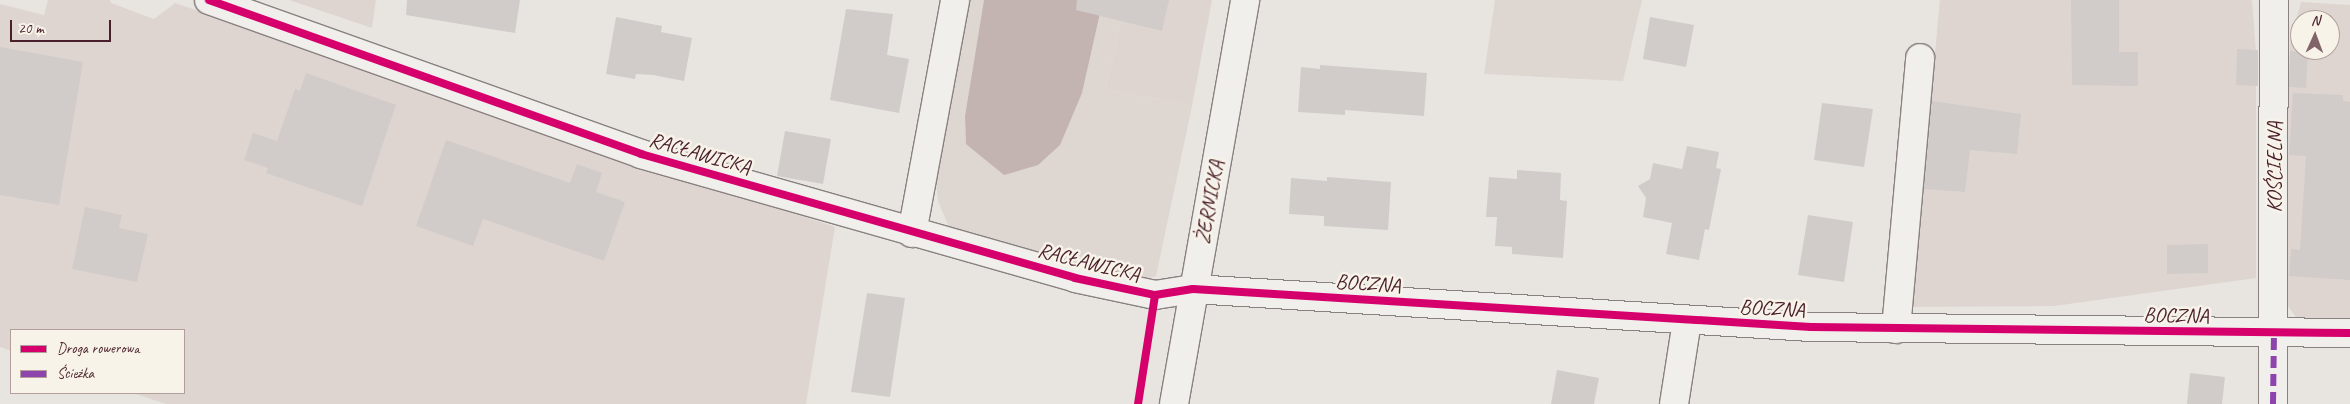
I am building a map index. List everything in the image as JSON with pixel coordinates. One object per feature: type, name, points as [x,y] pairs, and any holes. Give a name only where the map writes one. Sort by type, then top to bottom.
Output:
[{"type":"street","name":"RACŁAWICKA","points":[[209,0],[641,154],[912,233],[1075,278],[1155,295],[1193,289]]},
{"type":"street","points":[[912,233],[955,0]]},
{"type":"street","name":"ŻERNICKA","points":[[1174,404],[1245,0]]},
{"type":"street","name":"KOŚCIELNA","points":[[2273,404],[2274,0]]},
{"type":"street","points":[[1896,328],[1920,58]]},
{"type":"street","name":"BOCZNA","points":[[1193,289],[1687,321],[1896,328],[2350,333]]},
{"type":"street","points":[[1674,404],[1687,321]]},
{"type":"shaded area","points":[[48,0],[110,0],[111,3],[154,19],[175,3],[835,227],[806,404],[166,404],[136,394],[185,394],[185,329],[10,329],[10,351],[0,347],[0,4],[44,15]]},
{"type":"shaded area","points":[[289,0],[376,0],[372,28]]},
{"type":"shaded area","points":[[966,0],[984,0],[965,116],[966,144],[1082,93],[1103,0],[1125,0],[1106,89],[1192,106],[1156,276],[1141,280],[952,234],[938,201],[935,174]]},
{"type":"shaded area","points":[[984,0],[1103,0],[1082,93],[1060,145],[1038,165],[1004,175],[966,144],[965,116]]},
{"type":"shaded area","points":[[1125,0],[1212,0],[1192,106],[1106,89]]},
{"type":"shaded area","points":[[1495,0],[1642,0],[1623,81],[1484,74]]},
{"type":"shaded area","points":[[1940,0],[2252,0],[2256,52],[2256,278],[2054,306],[1911,307]]},
{"type":"shaded area","points":[[2301,2],[2350,5],[2350,319],[2298,320],[2282,298],[2290,41],[2290,60],[2340,60],[2340,10],[2299,10]]},
{"type":"building","points":[[407,0],[520,0],[515,33],[406,15]]},
{"type":"building","points":[[1077,0],[1169,0],[1162,31],[1076,10]]},
{"type":"building","points":[[2071,0],[2119,0],[2119,52],[2138,52],[2138,86],[2072,85]]},
{"type":"building","points":[[846,9],[893,14],[887,55],[909,59],[899,113],[830,100]]},
{"type":"building","points":[[616,17],[662,26],[661,32],[692,38],[684,81],[653,75],[636,74],[635,79],[606,74]]},
{"type":"building","points":[[1650,17],[1694,25],[1686,67],[1643,59]]},
{"type":"building","points":[[0,47],[83,62],[59,205],[0,195]]},
{"type":"building","points":[[2237,49],[2258,50],[2258,86],[2236,85]]},
{"type":"building","points":[[2290,51],[2290,60],[2308,60],[2306,88],[2289,87]]},
{"type":"building","points":[[1320,65],[1427,73],[1424,116],[1345,110],[1345,115],[1298,112],[1301,67],[1320,69]]},
{"type":"building","points":[[306,73],[396,105],[362,206],[266,173],[268,168],[244,160],[253,133],[277,141],[295,89],[300,91]]},
{"type":"building","points":[[2293,93],[2343,95],[2343,101],[2350,102],[2350,280],[2289,276],[2291,249],[2300,250],[2306,156],[2289,155]]},
{"type":"building","points":[[1932,101],[2021,114],[2017,154],[1970,150],[1965,192],[1924,189]]},
{"type":"building","points":[[1822,103],[1873,109],[1864,167],[1814,160]]},
{"type":"building","points":[[785,131],[831,139],[823,184],[777,176]]},
{"type":"building","points":[[446,140],[570,183],[577,164],[602,173],[596,192],[625,202],[604,261],[483,219],[473,246],[416,226]]},
{"type":"building","points":[[1687,146],[1719,152],[1716,168],[1721,169],[1709,230],[1705,229],[1699,260],[1666,254],[1672,223],[1643,217],[1646,198],[1638,186],[1650,179],[1653,163],[1682,169]]},
{"type":"building","points":[[1517,170],[1561,173],[1560,200],[1567,201],[1563,258],[1512,254],[1512,247],[1495,246],[1497,217],[1486,217],[1489,177],[1517,179]]},
{"type":"building","points":[[1327,177],[1391,182],[1388,230],[1324,226],[1324,216],[1289,214],[1291,178],[1327,181]]},
{"type":"building","points":[[85,207],[122,215],[119,228],[148,234],[137,282],[72,269]]},
{"type":"building","points":[[1808,215],[1853,222],[1844,282],[1798,275]]},
{"type":"building","points":[[2208,244],[2208,273],[2167,274],[2167,245]]},
{"type":"building","points":[[867,293],[905,298],[890,397],[851,392]]},
{"type":"building","points":[[1557,370],[1599,378],[1594,404],[1551,404]]},
{"type":"building","points":[[2190,373],[2225,377],[2222,404],[2187,404]]},
{"type":"marked path","points":[[2273,404],[2274,333]]},
{"type":"cycle path","points":[[209,0],[641,154],[1075,278],[1155,295],[1193,289],[1811,327],[2350,333]]},
{"type":"cycle path","points":[[1138,404],[1155,295]]}]
